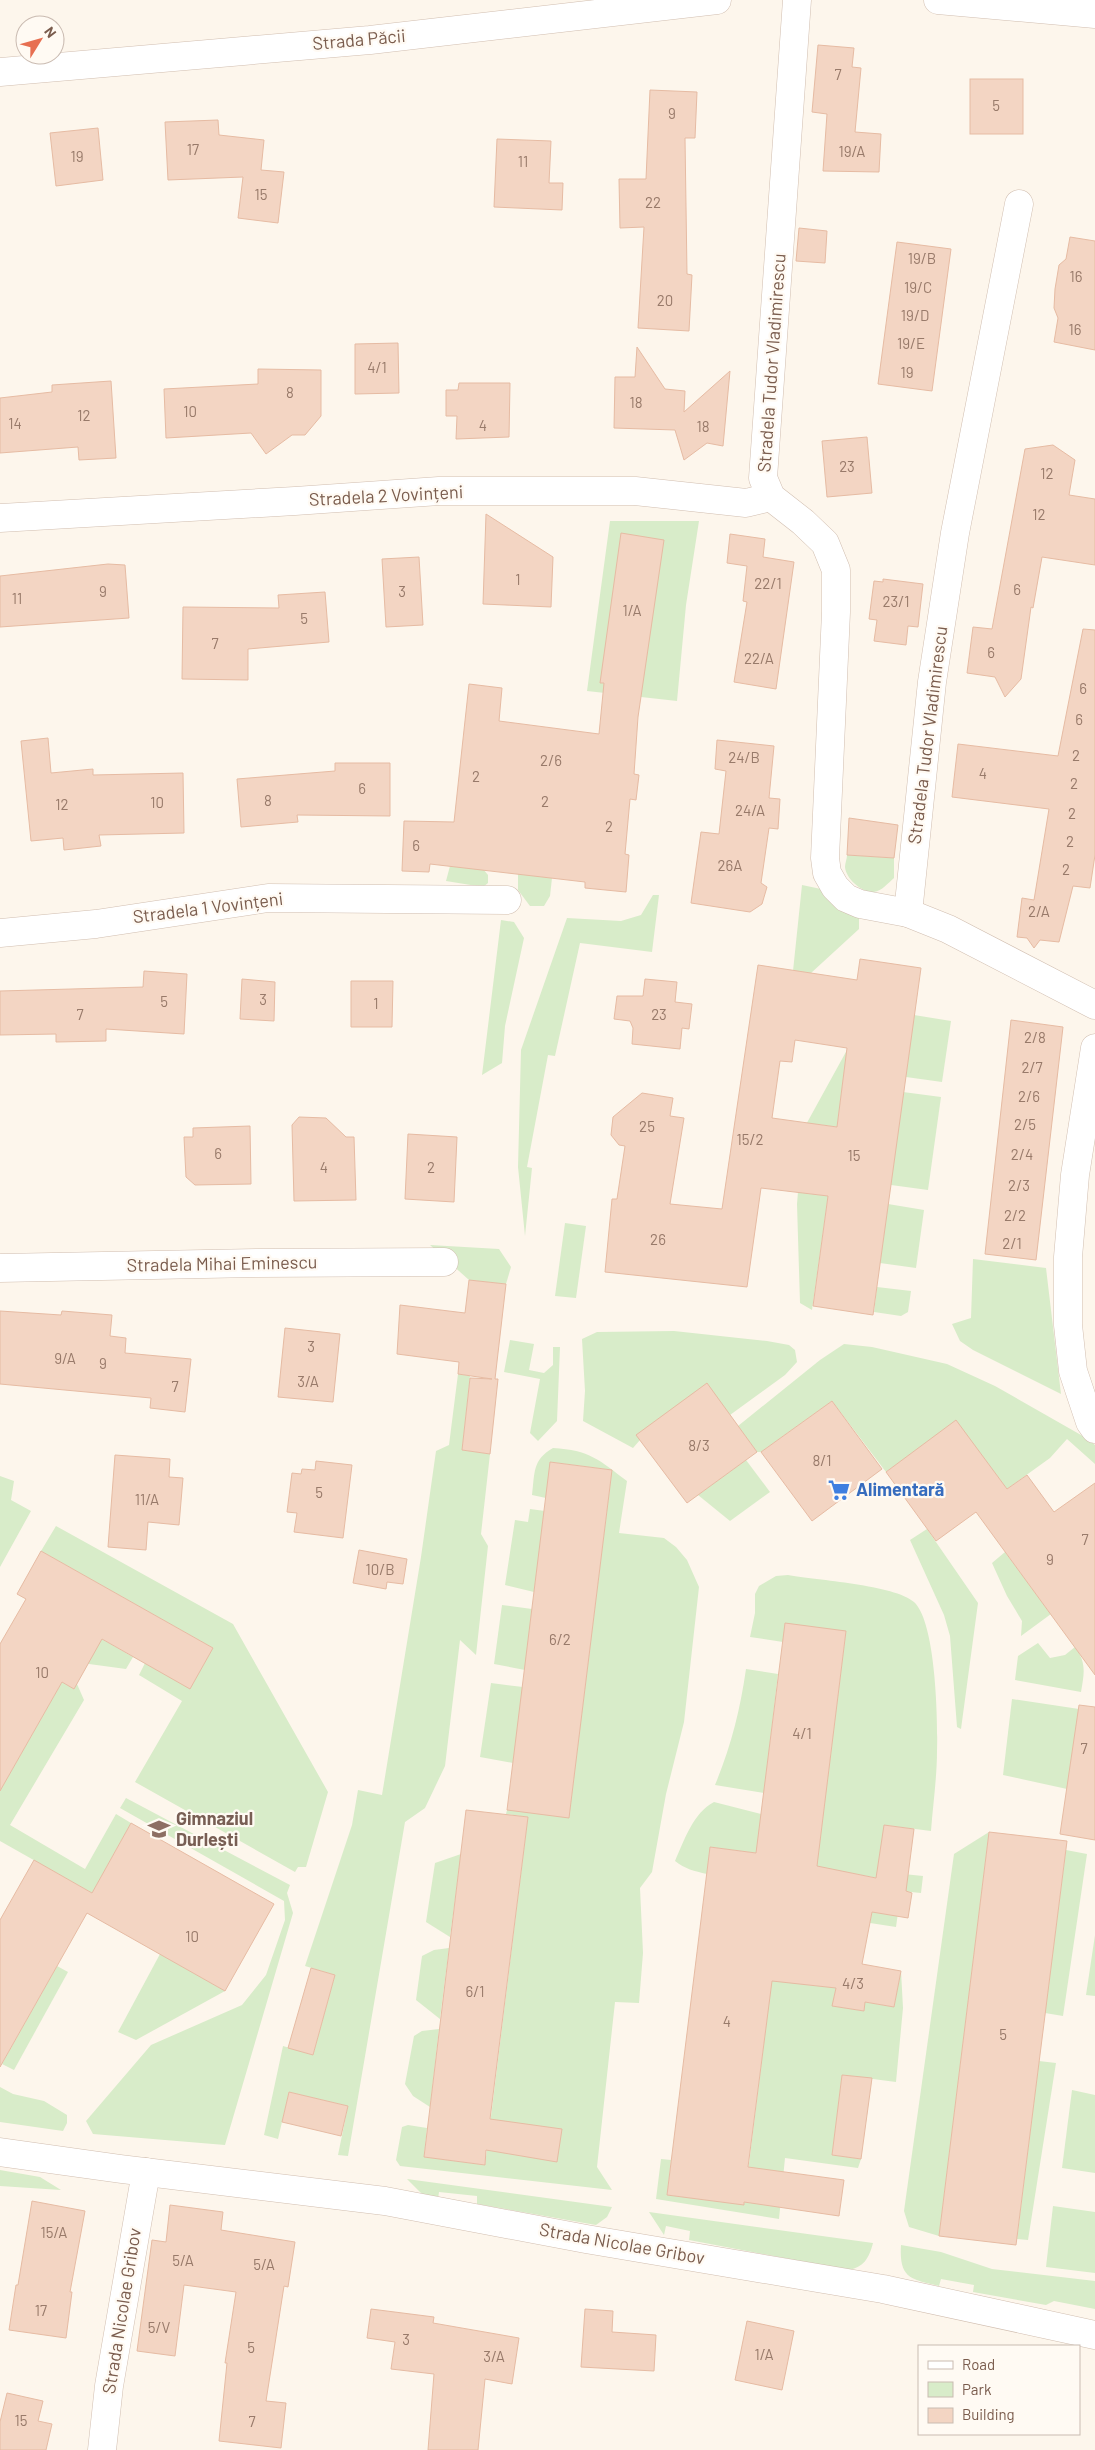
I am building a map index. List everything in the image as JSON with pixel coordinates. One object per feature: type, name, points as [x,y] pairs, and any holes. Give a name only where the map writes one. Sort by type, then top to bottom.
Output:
[{"type":"street","name":"Strada Păcii","points":[[0,72],[370,40],[716,0]]},
{"type":"street","name":"Stradela Tudor Vladimirescu","points":[[797,0],[763,478],[771,498],[803,522],[824,543],[836,570],[836,612],[825,858],[828,873],[835,887],[846,898],[860,904],[908,914],[948,929],[998,953],[1095,1005]]},
{"type":"street","points":[[938,0],[1095,14]]},
{"type":"street","name":"Stradela Tudor Vladimirescu","points":[[908,914],[932,682],[954,533],[1019,204]]},
{"type":"street","name":"Stradela 2 Vovințeni","points":[[0,518],[294,502],[439,491],[635,491],[746,503],[771,498]]},
{"type":"street","name":"Stradela 1 Vovințeni","points":[[0,933],[96,924],[268,898],[507,900]]},
{"type":"street","points":[[1095,1048],[1076,1175],[1068,1257],[1068,1325],[1073,1371],[1090,1422],[1095,1429]]},
{"type":"street","name":"Stradela Mihai Eminescu","points":[[0,1268],[257,1262],[444,1262]]},
{"type":"street","name":"Strada Nicolae Gribov","points":[[0,2152],[385,2201],[586,2239],[883,2289],[1095,2335]]},
{"type":"street","name":"Strada Nicolae Gribov","points":[[102,2450],[109,2386],[146,2172]]},
{"type":"green space","points":[[610,521],[699,521],[686,605],[677,701],[587,691]]},
{"type":"green space","points":[[847,855],[894,858],[894,878],[874,892],[860,888],[851,880],[846,872]]},
{"type":"green space","points":[[450,866],[483,869],[488,875],[488,883],[483,887],[446,881]]},
{"type":"green space","points":[[518,873],[552,878],[550,896],[544,906],[530,906],[518,890]]},
{"type":"green space","points":[[802,885],[821,889],[839,909],[859,918],[859,929],[811,973],[793,971]]},
{"type":"green space","points":[[653,895],[659,895],[652,952],[580,943],[555,1056],[548,1055],[527,1167],[532,1168],[525,1236],[518,1167],[521,1050],[567,918],[621,921],[641,915]]},
{"type":"green space","points":[[501,920],[514,922],[524,938],[505,1026],[502,1063],[482,1075]]},
{"type":"green space","points":[[914,1015],[951,1021],[942,1082],[906,1077]]},
{"type":"green space","points":[[847,1050],[837,1127],[817,1124],[807,1193],[828,1196],[812,1310],[800,1303],[797,1204],[803,1130]]},
{"type":"green space","points":[[903,1092],[941,1097],[928,1190],[891,1185]]},
{"type":"green space","points":[[888,1204],[924,1210],[916,1268],[880,1263]]},
{"type":"green space","points":[[565,1223],[586,1226],[576,1298],[555,1296]]},
{"type":"green space","points":[[430,1245],[499,1249],[511,1267],[506,1284],[469,1280]]},
{"type":"green space","points":[[973,1259],[1046,1268],[1061,1394],[973,1350],[960,1341],[952,1324],[971,1318]]},
{"type":"green space","points":[[877,1287],[911,1291],[908,1312],[901,1316],[874,1312]]},
{"type":"green space","points":[[674,1331],[789,1345],[795,1350],[797,1362],[785,1375],[730,1415],[640,1440],[633,1448],[583,1421],[585,1391],[582,1339],[597,1332]]},
{"type":"green space","points":[[510,1340],[534,1344],[529,1370],[544,1373],[553,1365],[553,1347],[560,1347],[557,1421],[538,1441],[530,1433],[540,1379],[504,1372]]},
{"type":"green space","points":[[844,1344],[872,1347],[947,1364],[995,1386],[1088,1439],[1095,1445],[1095,1464],[1067,1439],[1050,1458],[1007,1489],[956,1421],[886,1472],[832,1401],[761,1452],[757,1452],[738,1426],[820,1360]]},
{"type":"green space","points":[[458,1374],[470,1376],[462,1450],[490,1454],[481,1534],[488,1546],[476,1655],[460,1640],[445,1766],[425,1808],[405,1822],[348,2156],[338,2155],[348,2106],[289,2092],[278,2139],[264,2135],[283,2046],[313,2055],[335,1975],[305,1966],[352,1825],[358,1790],[382,1795],[421,1557],[436,1451],[449,1445]]},
{"type":"green space","points":[[553,1448],[576,1451],[593,1457],[609,1467],[627,1481],[619,1533],[664,1538],[676,1547],[687,1560],[699,1587],[684,1722],[666,1794],[652,1872],[640,1888],[643,1953],[639,2003],[615,2002],[597,2167],[612,2190],[400,2166],[396,2160],[402,2127],[408,2125],[427,2128],[424,2157],[485,2165],[528,1817],[506,1814],[507,1810],[569,1817],[612,1470],[551,1462],[546,1498],[532,1495],[534,1474],[538,1462],[541,1457]]},
{"type":"green space","points":[[746,1460],[770,1492],[730,1521],[698,1495]]},
{"type":"green space","points":[[0,1476],[14,1481],[11,1500],[31,1511],[0,1567]]},
{"type":"green space","points":[[530,1509],[545,1511],[534,1592],[505,1585],[515,1520],[528,1522]]},
{"type":"green space","points":[[56,1526],[233,1624],[328,1792],[306,1867],[298,1867],[295,1872],[135,1782],[182,1701],[139,1675],[145,1663],[190,1688],[213,1648],[41,1551]]},
{"type":"green space","points":[[927,1529],[978,1603],[961,1729],[957,1727],[950,1636],[944,1615],[910,1540]]},
{"type":"green space","points":[[1005,1552],[1051,1614],[1021,1636],[1022,1621],[1007,1596],[992,1563]]},
{"type":"green space","points":[[788,1575],[873,1587],[904,1596],[914,1602],[921,1613],[931,1650],[936,1696],[937,1737],[931,1831],[884,1825],[884,1872],[923,1876],[921,1893],[901,1891],[896,1927],[870,1923],[878,1878],[823,1868],[808,1985],[830,1987],[834,1967],[839,1968],[833,2006],[864,2011],[865,2002],[894,2007],[901,1971],[903,2008],[896,2082],[842,2075],[832,2155],[861,2159],[858,2168],[785,2158],[779,2219],[656,2199],[661,2159],[671,2160],[667,2195],[744,2204],[787,1857],[710,1847],[707,1874],[682,1866],[675,1861],[686,1836],[700,1813],[714,1802],[761,1814],[818,1856],[846,1631],[783,1642],[750,1637],[755,1613],[755,1594],[759,1586],[776,1576]]},
{"type":"green space","points":[[502,1605],[532,1609],[525,1670],[494,1664]]},
{"type":"green space","points":[[88,1631],[133,1657],[126,1669],[89,1664],[74,1656]]},
{"type":"green space","points":[[1038,1643],[1050,1658],[1065,1655],[1075,1647],[1083,1664],[1084,1674],[1081,1692],[1015,1680],[1018,1656]]},
{"type":"green space","points":[[746,1669],[778,1674],[764,1793],[715,1785],[734,1728]]},
{"type":"green space","points":[[62,1682],[74,1689],[77,1684],[84,1700],[10,1825],[85,1869],[116,1814],[131,1823],[92,1893],[0,1841],[0,1791]]},
{"type":"green space","points":[[491,1683],[523,1687],[513,1763],[480,1757]]},
{"type":"green space","points":[[1012,1699],[1079,1709],[1067,1789],[1003,1775]]},
{"type":"green space","points":[[126,1798],[290,1885],[287,1893],[293,1913],[225,2145],[93,2134],[86,2121],[151,2045],[242,2005],[266,1975],[285,1920],[284,1901],[120,1808]]},
{"type":"green space","points":[[989,1832],[939,2236],[909,2227],[904,2211],[954,1854]]},
{"type":"green space","points":[[1066,1850],[1087,1854],[1063,2016],[1045,2013]]},
{"type":"green space","points":[[461,1854],[450,1937],[426,1922],[435,1863]]},
{"type":"green space","points":[[1095,1935],[1095,1996],[1086,1995]]},
{"type":"green space","points":[[449,1948],[440,2019],[416,2000],[422,1956],[434,1950]]},
{"type":"green space","points":[[160,1954],[225,1991],[136,2040],[118,2032]]},
{"type":"green space","points":[[57,1966],[68,1972],[14,2070],[2,2064]]},
{"type":"green space","points":[[439,2029],[430,2107],[413,2096],[405,2084],[414,2036],[422,2031]]},
{"type":"green space","points":[[1039,2061],[1056,2063],[1028,2240],[1017,2239]]},
{"type":"green space","points":[[0,2087],[13,2094],[44,2101],[67,2115],[67,2123],[63,2131],[0,2122]]},
{"type":"green space","points":[[1072,2090],[1095,2095],[1095,2173],[1062,2168]]},
{"type":"green space","points":[[0,2170],[40,2177],[61,2190],[0,2186]]},
{"type":"green space","points":[[407,2179],[612,2207],[607,2217],[596,2225],[477,2204],[477,2196],[439,2192],[438,2199],[422,2194]]},
{"type":"green space","points":[[1053,2206],[1095,2212],[1095,2273],[1046,2267]]},
{"type":"green space","points":[[649,2212],[873,2243],[870,2253],[862,2265],[847,2270],[689,2240],[690,2231],[666,2226],[664,2235]]},
{"type":"green space","points":[[901,2245],[941,2252],[992,2269],[1095,2281],[1095,2309],[1054,2301],[1046,2305],[973,2292],[974,2285],[941,2279],[939,2286],[914,2279],[904,2271]]},
{"type":"building","points":[[818,45],[854,48],[852,67],[861,68],[855,132],[881,134],[879,172],[823,171],[827,114],[812,112]]},
{"type":"building","points":[[970,79],[1023,79],[1023,134],[970,134]]},
{"type":"building","points":[[650,90],[697,92],[695,138],[685,138],[687,274],[692,275],[689,331],[638,328],[644,227],[620,228],[619,179],[646,179]]},
{"type":"building","points":[[218,120],[219,135],[264,140],[261,170],[284,172],[278,223],[238,218],[243,177],[168,180],[165,122]]},
{"type":"building","points":[[98,128],[103,180],[56,186],[50,133]]},
{"type":"building","points":[[497,139],[551,141],[549,183],[563,183],[562,210],[494,207]]},
{"type":"building","points":[[799,228],[827,231],[825,263],[796,261]]},
{"type":"building","points":[[1070,237],[1095,241],[1095,350],[1054,342],[1058,318],[1054,308],[1055,289],[1059,265],[1066,259]]},
{"type":"building","points":[[897,242],[951,249],[932,391],[878,384]]},
{"type":"building","points":[[398,343],[399,393],[355,394],[355,344]]},
{"type":"building","points":[[637,347],[665,389],[685,391],[684,412],[730,371],[723,446],[707,443],[684,460],[675,430],[614,428],[615,377],[635,377]]},
{"type":"building","points":[[258,369],[321,370],[321,416],[305,435],[292,435],[266,454],[251,433],[166,438],[164,389],[258,384]]},
{"type":"building","points":[[111,381],[116,458],[79,460],[78,447],[0,453],[0,398],[52,392],[52,385]]},
{"type":"building","points":[[459,383],[510,383],[509,437],[456,439],[457,416],[446,416],[446,390],[458,390]]},
{"type":"building","points":[[867,437],[872,493],[827,497],[822,441]]},
{"type":"building","points":[[1053,445],[1075,460],[1069,495],[1095,499],[1095,565],[1042,557],[1033,608],[1031,607],[1021,679],[1005,697],[995,677],[967,673],[973,627],[992,629],[1025,449]]},
{"type":"building","points":[[486,514],[553,557],[551,607],[483,604]]},
{"type":"building","points":[[621,533],[664,540],[638,717],[634,774],[639,775],[636,800],[630,799],[625,854],[629,855],[626,892],[585,888],[585,882],[430,864],[429,872],[402,871],[404,821],[454,822],[469,684],[502,688],[499,721],[599,734],[604,683],[600,683]]},
{"type":"building","points":[[730,534],[765,539],[763,557],[794,562],[776,689],[734,682],[747,602],[743,601],[747,566],[727,563]]},
{"type":"building","points":[[419,557],[423,625],[386,627],[382,559]]},
{"type":"building","points":[[108,564],[125,565],[129,618],[0,627],[0,576]]},
{"type":"building","points":[[883,579],[923,584],[918,627],[908,626],[906,645],[874,641],[877,620],[869,619],[874,581],[883,582]]},
{"type":"building","points":[[325,592],[329,642],[248,649],[248,680],[182,679],[183,607],[279,608],[278,595]]},
{"type":"building","points":[[1083,629],[1095,630],[1095,855],[1090,888],[1073,886],[1059,942],[1040,940],[1034,948],[1027,938],[1017,937],[1022,898],[1034,900],[1049,809],[952,797],[958,744],[1058,756]]},
{"type":"building","points":[[48,738],[51,773],[93,769],[93,775],[183,773],[184,833],[99,835],[101,846],[64,850],[63,838],[31,841],[21,741]]},
{"type":"building","points":[[717,740],[774,746],[769,798],[780,799],[778,829],[769,828],[761,883],[767,887],[762,904],[750,912],[691,903],[701,832],[719,834],[726,771],[715,769]]},
{"type":"building","points":[[335,763],[390,763],[390,816],[297,815],[298,822],[241,827],[237,779],[335,771]]},
{"type":"building","points":[[849,818],[898,825],[894,858],[847,855]]},
{"type":"building","points":[[860,959],[921,968],[873,1315],[813,1306],[828,1196],[761,1188],[747,1287],[605,1272],[612,1199],[617,1199],[625,1146],[619,1145],[611,1135],[613,1117],[642,1093],[673,1098],[670,1116],[684,1118],[670,1204],[722,1209],[758,965],[857,980]],"holes":[[[795,1040],[847,1048],[837,1127],[772,1118],[780,1061],[792,1062]]]},
{"type":"building","points":[[144,971],[187,974],[184,1034],[106,1029],[106,1041],[56,1042],[56,1034],[0,1035],[0,991],[143,987]]},
{"type":"building","points":[[242,979],[275,982],[274,1021],[240,1019]]},
{"type":"building","points":[[645,979],[677,982],[675,1002],[692,1004],[689,1029],[682,1028],[680,1049],[632,1044],[633,1028],[630,1021],[614,1019],[617,996],[643,996]]},
{"type":"building","points":[[351,981],[393,981],[392,1027],[351,1027]]},
{"type":"building","points":[[1011,1020],[1063,1027],[1036,1260],[985,1254]]},
{"type":"building","points":[[299,1117],[326,1118],[346,1137],[354,1137],[356,1200],[294,1201],[292,1125]]},
{"type":"building","points":[[250,1126],[251,1184],[195,1185],[186,1177],[184,1137],[193,1137],[193,1128]]},
{"type":"building","points":[[408,1134],[457,1137],[454,1202],[405,1199]]},
{"type":"building","points":[[469,1280],[506,1284],[495,1379],[498,1379],[490,1454],[462,1450],[470,1378],[492,1379],[458,1374],[459,1362],[397,1354],[400,1305],[465,1313]]},
{"type":"building","points":[[0,1311],[61,1315],[62,1311],[112,1315],[110,1336],[126,1338],[125,1353],[191,1359],[185,1412],[150,1408],[151,1398],[0,1384]]},
{"type":"building","points":[[285,1328],[340,1334],[333,1402],[278,1397]]},
{"type":"building","points":[[707,1383],[757,1452],[687,1503],[636,1435]]},
{"type":"building","points":[[832,1401],[882,1469],[812,1521],[761,1452]]},
{"type":"building","points":[[956,1420],[1007,1489],[1027,1475],[1054,1512],[1095,1483],[1095,1675],[976,1512],[936,1541],[886,1472]]},
{"type":"building","points":[[115,1455],[170,1459],[169,1477],[183,1478],[179,1525],[148,1522],[146,1550],[108,1547]]},
{"type":"building","points":[[316,1461],[352,1465],[343,1538],[294,1532],[297,1513],[287,1512],[292,1473],[301,1474],[302,1469],[315,1470]]},
{"type":"building","points":[[550,1462],[612,1470],[569,1818],[507,1810]]},
{"type":"building","points":[[359,1550],[407,1559],[403,1584],[387,1582],[386,1589],[353,1583]]},
{"type":"building","points":[[41,1551],[213,1648],[190,1689],[102,1639],[74,1689],[62,1682],[0,1791],[0,1644],[26,1599],[17,1594]]},
{"type":"building","points":[[785,1623],[846,1631],[817,1866],[876,1878],[884,1825],[914,1829],[906,1891],[912,1893],[908,1918],[872,1912],[862,1964],[901,1971],[894,2007],[865,2002],[864,2011],[832,2006],[836,1988],[772,1981],[748,2167],[844,2180],[839,2216],[744,2202],[744,2205],[667,2195],[710,1847],[756,1853]]},
{"type":"building","points":[[1079,1705],[1095,1707],[1095,1840],[1060,1834]]},
{"type":"building","points":[[466,1810],[528,1817],[490,2119],[562,2129],[557,2162],[486,2150],[485,2165],[424,2157]]},
{"type":"building","points":[[131,1823],[274,1904],[225,1991],[87,1913],[0,2067],[0,1920],[34,1860],[92,1893]]},
{"type":"building","points":[[989,1832],[1067,1841],[1016,2245],[939,2236]]},
{"type":"building","points":[[311,1968],[335,1975],[313,2055],[288,2048]]},
{"type":"building","points":[[842,2075],[872,2078],[861,2159],[832,2155]]},
{"type":"building","points":[[289,2092],[348,2106],[341,2136],[282,2122]]},
{"type":"building","points":[[32,2201],[85,2211],[70,2292],[72,2292],[66,2338],[9,2330]]},
{"type":"building","points":[[170,2205],[223,2212],[221,2230],[295,2242],[288,2287],[284,2286],[266,2401],[286,2403],[281,2448],[219,2441],[227,2363],[225,2363],[236,2292],[184,2285],[175,2356],[137,2351],[152,2240],[166,2242]]},
{"type":"building","points":[[371,2309],[434,2317],[433,2323],[519,2338],[512,2384],[485,2379],[478,2450],[428,2450],[434,2374],[391,2369],[395,2342],[367,2338]]},
{"type":"building","points":[[585,2309],[613,2311],[612,2332],[656,2335],[654,2371],[581,2367]]},
{"type":"building","points":[[747,2321],[794,2331],[782,2390],[735,2380]]},
{"type":"building","points":[[7,2393],[43,2401],[38,2421],[52,2424],[46,2450],[0,2450],[0,2422]]},
{"type":"place","name":"Alimentară","points":[[839,1490]]},
{"type":"place","name":"Gimnaziul Durlești","points":[[159,1829]]}]
